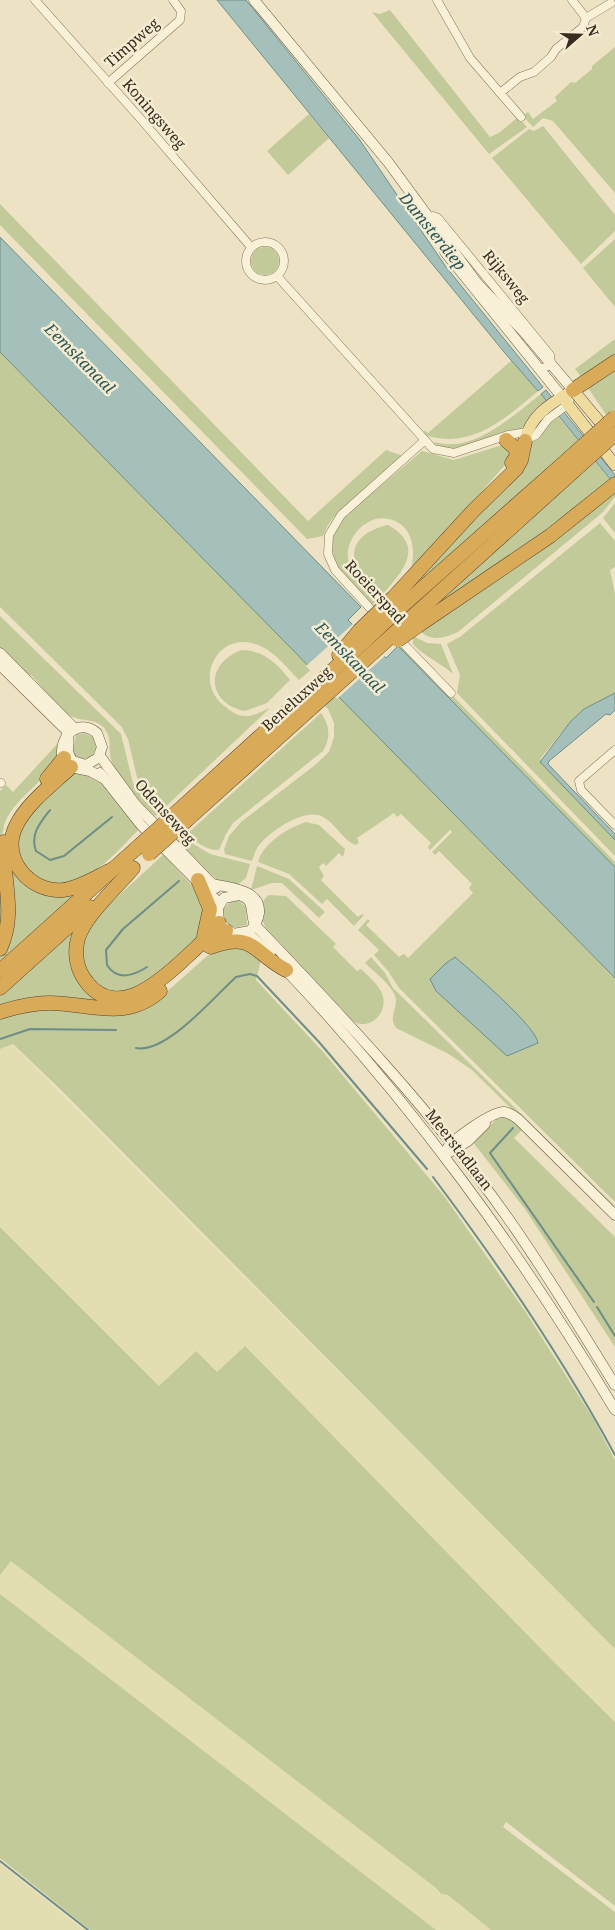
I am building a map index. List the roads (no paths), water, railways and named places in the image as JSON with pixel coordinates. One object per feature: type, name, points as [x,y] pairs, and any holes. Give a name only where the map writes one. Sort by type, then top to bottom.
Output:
[{"type":"highway","points":[[560,403],[615,362]]},
{"type":"highway","points":[[415,621],[571,466],[615,417]]},
{"type":"highway","points":[[397,603],[571,466],[615,434]]},
{"type":"highway","points":[[397,603],[486,498],[519,464],[526,436]]},
{"type":"highway","points":[[486,498],[494,482],[516,457],[516,448],[501,440]]},
{"type":"highway","points":[[415,621],[550,536],[615,484]]},
{"type":"highway","name":"Beneluxweg","points":[[305,704],[327,675],[343,648],[397,603]]},
{"type":"highway","name":"Beneluxweg","points":[[0,971],[113,869],[144,849],[183,815],[305,704],[372,653],[389,646],[415,621]]},
{"type":"highway","points":[[77,764],[28,810],[15,827],[12,846],[15,861],[22,874],[30,881],[40,887],[55,890],[74,888],[113,869]]},
{"type":"highway","points":[[0,949],[6,936],[10,915],[4,850],[6,830],[14,812],[77,764]]},
{"type":"highway","name":"Beneluxweg","points":[[0,988],[133,868],[144,849]]},
{"type":"highway","points":[[133,868],[91,916],[80,933],[76,958],[81,975],[88,984],[105,995],[117,998],[136,996],[159,981],[206,944],[245,942],[257,948],[286,970]]},
{"type":"highway","points":[[198,880],[210,909],[206,944]]},
{"type":"highway","points":[[0,1012],[21,1006],[49,1003],[100,1009],[133,1007],[156,994],[222,927]]},
{"type":"main road","name":"Rijksweg","points":[[254,0],[366,138],[426,220],[477,283],[524,332],[560,376],[560,403]]},
{"type":"main road","name":"Rijksweg","points":[[426,220],[460,273],[551,383],[560,403],[615,465]]},
{"type":"main road","name":"Rijksweg","points":[[560,403],[615,440]]},
{"type":"main road","points":[[526,436],[533,420],[560,403]]},
{"type":"main road","points":[[0,653],[61,721],[69,734]]},
{"type":"main road","points":[[0,665],[61,721],[93,723],[101,729],[108,742],[106,774]]},
{"type":"main road","points":[[89,728],[97,734],[102,742],[100,756],[77,764],[62,747],[69,734],[89,728]]},
{"type":"main road","name":"Odenseweg","points":[[100,756],[106,774],[141,825],[198,880],[226,896]]},
{"type":"main road","name":"Odenseweg","points":[[77,764],[106,774],[226,896]]},
{"type":"main road","points":[[244,891],[254,898],[259,911],[252,929],[233,934],[222,927],[217,912],[226,896],[244,891]]},
{"type":"main road","name":"Meerstadlaan","points":[[252,929],[286,970],[353,1043],[443,1154],[511,1246],[570,1334],[615,1410]]},
{"type":"main road","name":"Meerstadlaan","points":[[252,929],[361,1036],[453,1147],[504,1213],[543,1270],[615,1385]]},
{"type":"main road","points":[[443,1154],[493,1116],[503,1112],[518,1119],[615,1215]]},
{"type":"street","name":"Koningsweg","points":[[35,0],[251,247]]},
{"type":"street","name":"Timpweg","points":[[108,83],[180,20],[181,11],[173,0]]},
{"type":"street","points":[[436,0],[470,58],[521,117]]},
{"type":"street","points":[[572,0],[586,18]]},
{"type":"street","points":[[500,92],[520,77],[534,72],[551,57],[556,49],[583,27],[586,18],[611,3]]},
{"type":"street","points":[[263,242],[272,243],[279,248],[284,260],[282,269],[277,276],[270,280],[261,280],[250,274],[245,259],[251,247],[263,242]]},
{"type":"street","points":[[277,276],[433,449],[449,453],[526,436]]},
{"type":"street","points":[[540,369],[551,365]]},
{"type":"street","name":"Roeierspad","points":[[424,441],[337,519],[329,536],[328,554],[332,565],[341,579],[451,693]]},
{"type":"street","points":[[615,750],[580,781],[581,790],[615,825]]},
{"type":"water","points":[[217,0],[246,0],[359,139],[446,267],[543,387],[538,391],[504,352]]},
{"type":"water","name":"Eemskanaal","points":[[0,237],[361,607],[348,620],[386,658],[398,646],[615,867],[615,978],[0,352]],"holes":[[[334,639],[368,674],[365,677],[331,642]]]},
{"type":"water","points":[[546,390],[615,475],[615,485],[541,394]]},
{"type":"water","points":[[615,693],[615,710],[610,715],[606,714],[549,761],[548,764],[615,834],[615,840],[540,762],[571,721],[584,709]]},
{"type":"water","points":[[455,957],[515,1012],[535,1035],[538,1043],[507,1056],[436,991],[430,979]]},
{"type":"waterway","points":[[50,810],[37,829],[34,839],[36,851],[50,860],[64,856],[112,817]]},
{"type":"waterway","points":[[147,967],[131,975],[115,973],[107,965],[106,950],[123,929],[179,881]]},
{"type":"waterway","points":[[136,1048],[148,1047],[161,1042],[175,1033],[203,1010],[236,977],[250,974],[257,976],[319,1042],[427,1169]]},
{"type":"waterway","points":[[0,1039],[30,1029],[116,1030]]},
{"type":"waterway","points":[[513,1128],[490,1153],[594,1302]]},
{"type":"waterway","points":[[433,1177],[482,1244],[552,1347],[615,1455]]},
{"type":"waterway","points":[[597,1307],[615,1336]]},
{"type":"waterway","points":[[0,1861],[88,1930]]},
{"type":"water label","name":"Damsterdiep","points":[[433,231]]}]
